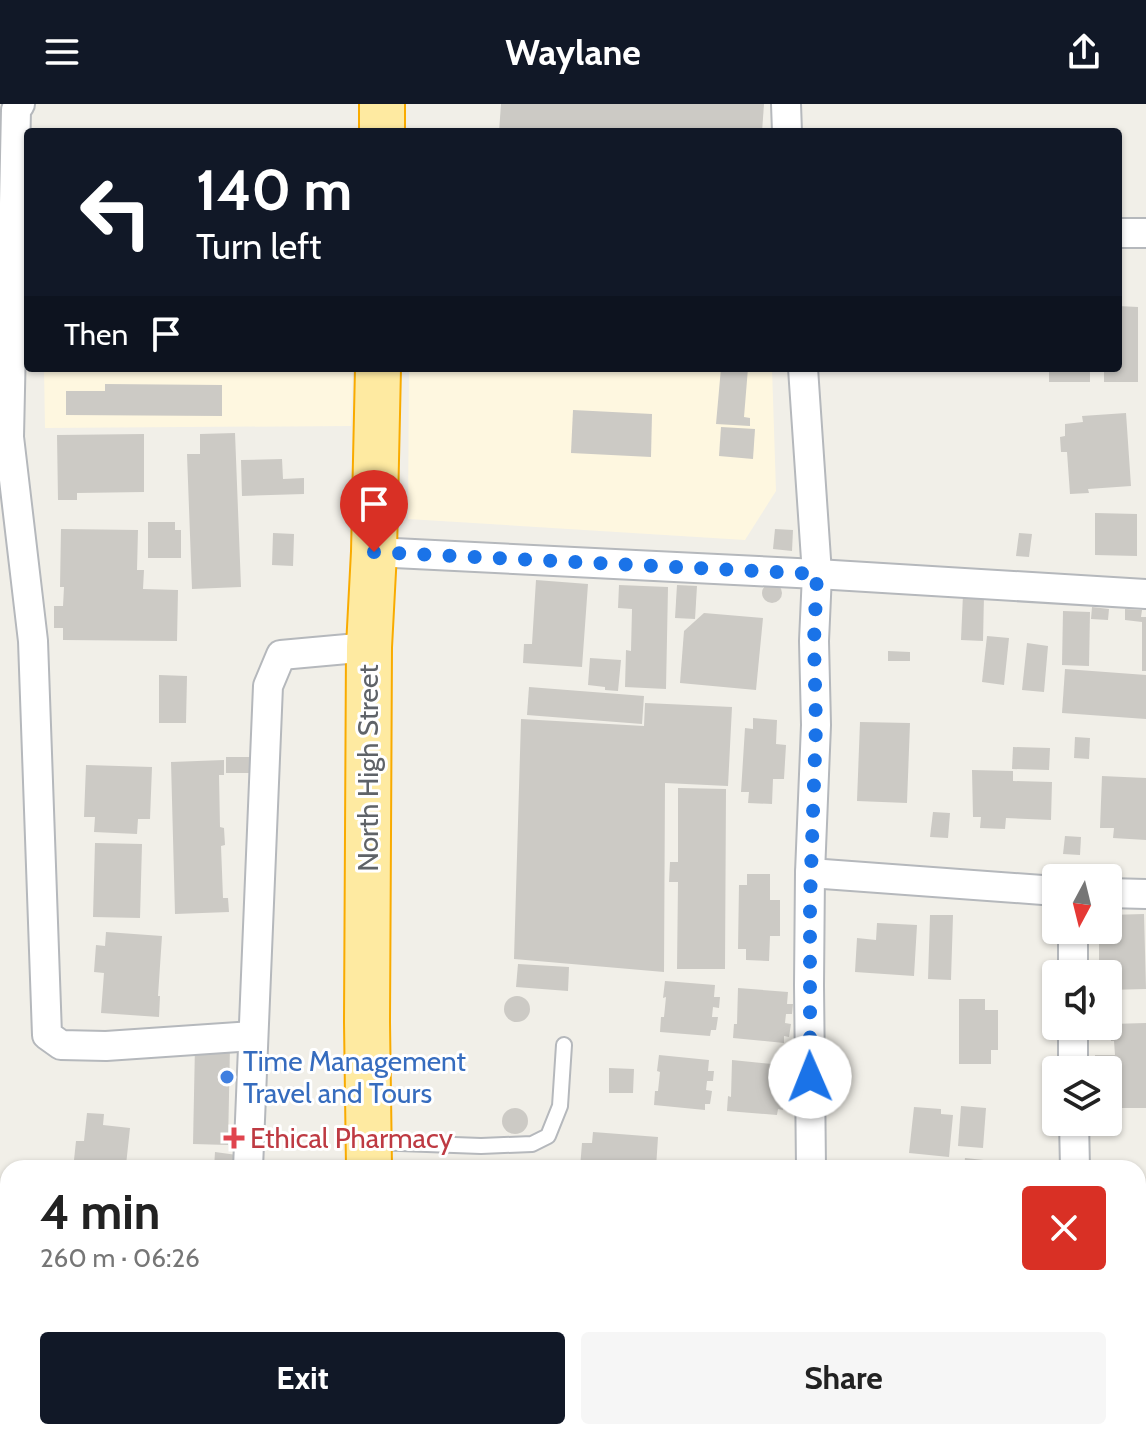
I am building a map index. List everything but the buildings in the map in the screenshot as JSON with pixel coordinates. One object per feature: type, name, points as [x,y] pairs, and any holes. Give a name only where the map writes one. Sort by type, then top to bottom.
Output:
[{"type":"highway","points":[[382,104],[382,128]]},
{"type":"highway","name":"North High Street","points":[[369,1155],[369,647],[378,372]]},
{"type":"street","points":[[20,104],[16,110],[5,437],[33,641],[47,1035],[61,1045],[106,1046],[253,1036]]},
{"type":"street","points":[[786,104],[787,128]]},
{"type":"street","points":[[1122,233],[1146,233]]},
{"type":"street","points":[[803,372],[817,574],[814,641],[816,725],[810,873],[811,1160]]},
{"type":"street","points":[[374,552],[1146,594]]},
{"type":"street","points":[[248,1160],[268,686],[281,655],[369,647]]},
{"type":"street","points":[[810,873],[1042,890]]},
{"type":"street","points":[[1122,893],[1146,894]]},
{"type":"street","points":[[1074,1136],[1075,1160]]},
{"type":"lane","points":[[369,1155],[532,1144],[548,1136],[560,1106],[564,1045]]},
{"type":"shaded area","points":[[44,372],[353,372],[351,426],[45,428]]},
{"type":"shaded area","points":[[409,372],[772,372],[776,491],[745,540],[408,519]]},
{"type":"place","name":"Time Management Travel and Tours","points":[[227,1077]]},
{"type":"place","name":"Ethical Pharmacy","points":[[234,1138]]},
{"type":"route","points":[[374,552],[817,574],[814,641],[816,725],[810,873],[810,1077]]}]
